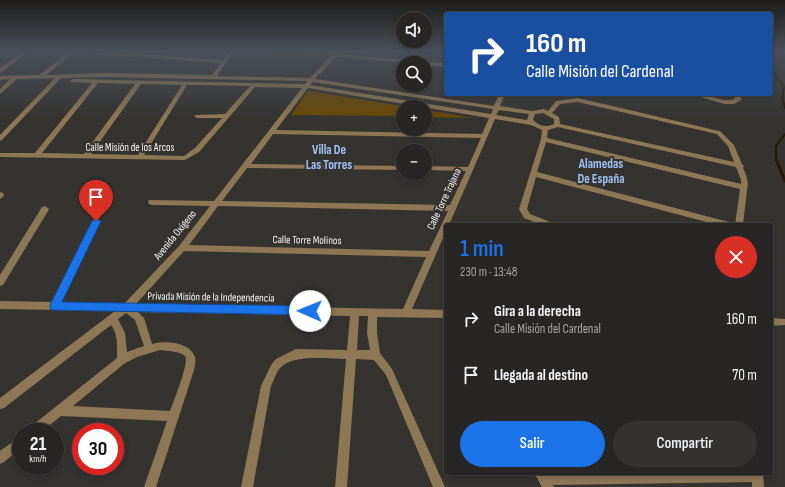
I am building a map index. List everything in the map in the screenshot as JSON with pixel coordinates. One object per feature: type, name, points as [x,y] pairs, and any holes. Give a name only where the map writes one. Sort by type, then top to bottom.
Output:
[{"type":"street","points":[[40,77],[44,74]]},
{"type":"street","points":[[213,78],[216,74]]},
{"type":"street","name":"Avenida Oxígeno","points":[[0,404],[126,308],[182,248],[270,132],[317,74]]},
{"type":"street","points":[[0,139],[59,78],[105,75],[312,79],[532,113],[540,111],[549,113],[557,118],[557,125]]},
{"type":"street","points":[[0,78],[50,77],[96,82],[307,86],[396,101]]},
{"type":"street","points":[[0,92],[16,78]]},
{"type":"street","points":[[36,156],[96,82]]},
{"type":"street","points":[[85,157],[139,83]]},
{"type":"street","points":[[139,158],[185,84]]},
{"type":"street","name":"Calle Misión de los Arcos","points":[[0,155],[139,158],[174,158],[189,156],[197,150],[253,86]]},
{"type":"street","points":[[405,100],[407,93]]},
{"type":"street","name":"Calle Torre Trajana","points":[[445,223],[485,136],[501,96]]},
{"type":"street","points":[[704,96],[731,103],[738,100],[737,96]]},
{"type":"street","points":[[549,113],[558,102],[578,100],[714,131],[723,135],[731,145],[741,166],[745,180],[739,223]]},
{"type":"street","points":[[432,106],[532,122],[545,128],[557,125],[741,166]]},
{"type":"street","points":[[532,113],[529,118],[532,122]]},
{"type":"street","points":[[197,116],[227,116]]},
{"type":"street","points":[[544,223],[533,219],[524,213],[524,203],[544,140],[545,128]]},
{"type":"street","points":[[270,132],[485,136]]},
{"type":"street","points":[[544,140],[745,188]]},
{"type":"street","points":[[244,166],[396,168]]},
{"type":"street","points":[[432,168],[470,169]]},
{"type":"street","points":[[534,174],[722,223]]},
{"type":"street","points":[[152,202],[218,202],[452,208]]},
{"type":"street","points":[[0,282],[45,209]]},
{"type":"street","points":[[55,306],[96,221]]},
{"type":"street","name":"Calle Torre Trajana","points":[[406,312],[444,226]]},
{"type":"street","name":"Calle Torre Molinos","points":[[182,248],[431,254]]},
{"type":"street","name":"Privada Misión de la Independencia","points":[[0,305],[444,314]]},
{"type":"street","points":[[126,308],[139,318],[149,348]]},
{"type":"street","points":[[341,487],[356,312]]},
{"type":"street","points":[[373,312],[372,333],[376,355],[389,372],[439,487]]},
{"type":"street","points":[[112,319],[116,323],[121,335],[122,360]]},
{"type":"street","points":[[773,322],[783,322]]},
{"type":"street","points":[[44,423],[122,360],[149,348],[160,346],[180,348],[188,353],[191,359],[189,370],[150,487]]},
{"type":"street","points":[[247,487],[266,386],[274,368],[285,358],[296,354],[376,355]]},
{"type":"street","points":[[59,411],[174,416]]},
{"type":"street","points":[[0,458],[12,448]]},
{"type":"street","points":[[544,480],[757,479]]},
{"type":"shaded area","points":[[308,91],[396,105],[396,116],[291,115]]},
{"type":"shaded area","points":[[432,111],[474,118],[432,117]]},
{"type":"waterway","points":[[775,74],[784,87],[782,97],[785,108]]},
{"type":"waterway","points":[[776,159],[776,146],[785,134]]},
{"type":"waterway","points":[[776,159],[785,181]]},
{"type":"district","name":"Villa De Las Torres","points":[[329,158]]},
{"type":"district","name":"Alamedas De España","points":[[601,172]]},
{"type":"route","points":[[96,221],[55,306],[310,311]]}]
